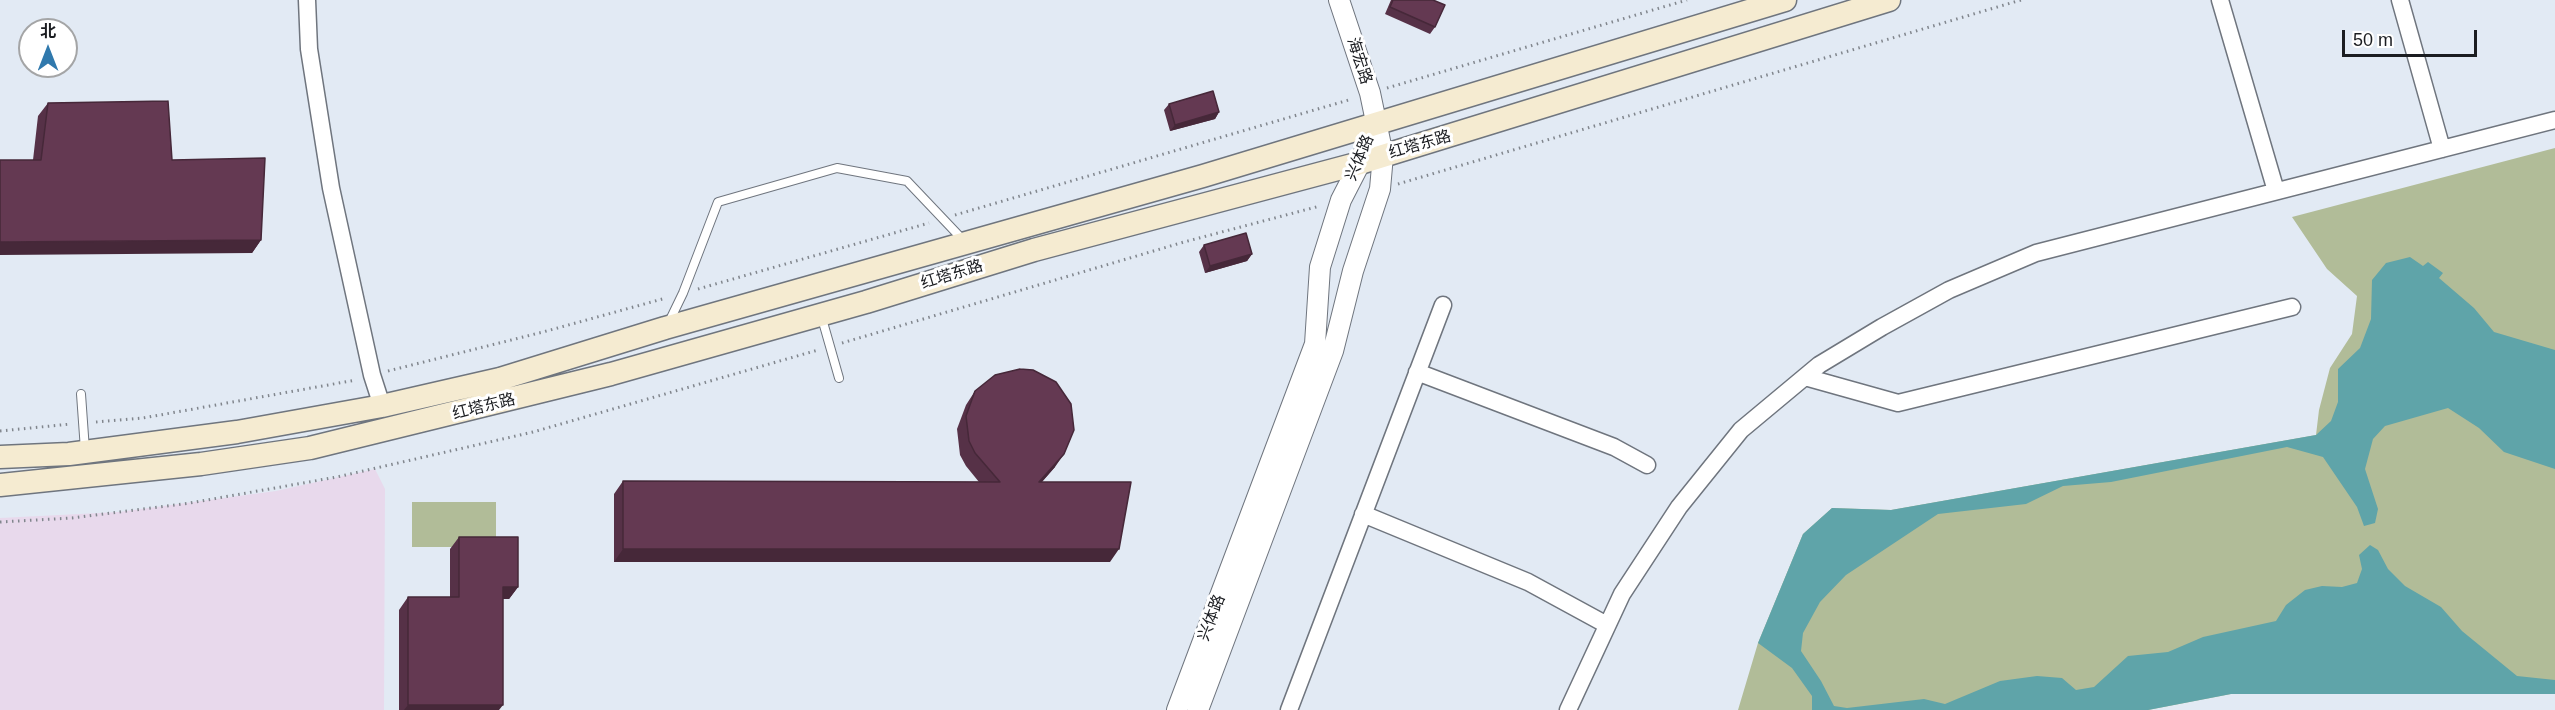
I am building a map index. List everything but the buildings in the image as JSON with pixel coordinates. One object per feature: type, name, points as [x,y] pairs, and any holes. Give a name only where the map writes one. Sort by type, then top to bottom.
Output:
[{"type":"main road","name":"红塔东路","points":[[0,457],[85,452],[237,432],[382,406],[500,379],[665,328],[1375,124],[1785,0]]},
{"type":"main road","name":"红塔东路","points":[[0,485],[201,464],[310,448],[610,374],[821,315],[1034,250],[1360,163],[1889,0]]},
{"type":"street","points":[[307,0],[309,49],[331,188],[372,375],[382,406]]},
{"type":"street","name":"海宏路","points":[[1339,0],[1370,93],[1375,124]]},
{"type":"street","points":[[2220,0],[2276,190]]},
{"type":"street","points":[[2400,0],[2442,148]]},
{"type":"street","points":[[1568,710],[1622,594],[1679,507],[1741,430],[1820,365],[1949,290],[2036,253],[2555,120]]},
{"type":"street","name":"兴体路","points":[[1198,710],[1333,351],[1353,271],[1380,189],[1383,155],[1375,124]]},
{"type":"street","name":"兴体路","points":[[1177,710],[1315,344],[1320,267],[1341,200],[1360,163],[1375,124]]},
{"type":"street","points":[[1289,710],[1443,305]]},
{"type":"street","points":[[1805,377],[1898,403],[2292,307]]},
{"type":"street","points":[[1417,372],[1614,447],[1647,465]]},
{"type":"street","points":[[1363,514],[1528,582],[1608,625]]},
{"type":"lane","points":[[665,328],[683,293],[718,202],[837,168],[907,181],[966,243]]},
{"type":"lane","points":[[821,315],[839,378]]},
{"type":"lane","points":[[81,394],[85,452]]},
{"type":"path","points":[[0,430],[143,418],[346,382],[543,332],[944,218],[1687,0]]},
{"type":"path","points":[[1380,189],[2021,0]]},
{"type":"path","points":[[0,522],[72,518],[167,506],[337,477],[533,432],[1184,242],[1341,200]]},
{"type":"shaded area","points":[[375,469],[385,489],[384,710],[0,710],[0,518],[119,512],[276,491]]},
{"type":"green space","points":[[2555,148],[2555,694],[2231,694],[2148,710],[1738,710],[1758,643],[1803,534],[1832,508],[1891,510],[2316,435],[2319,410],[2330,368],[2352,334],[2357,296],[2327,269],[2292,217]]},
{"type":"green space","points":[[412,502],[496,502],[496,547],[412,547]]},
{"type":"water","points":[[2410,257],[2423,266],[2428,262],[2443,273],[2439,278],[2474,308],[2494,332],[2555,350],[2555,469],[2504,452],[2479,428],[2448,408],[2385,426],[2373,439],[2365,469],[2378,509],[2375,523],[2364,526],[2357,507],[2323,457],[2287,447],[2111,482],[2063,486],[2026,504],[1938,514],[1846,575],[1820,602],[1803,633],[1801,651],[1834,706],[1847,708],[1924,699],[1945,704],[2000,681],[2037,676],[2062,678],[2076,690],[2094,687],[2128,656],[2168,652],[2203,637],[2276,621],[2286,605],[2305,590],[2322,586],[2342,587],[2357,583],[2362,569],[2359,555],[2370,545],[2378,550],[2388,569],[2405,586],[2441,607],[2462,631],[2517,676],[2555,680],[2555,694],[2231,694],[2148,710],[1812,710],[1812,696],[1792,668],[1758,643],[1803,534],[1832,508],[1891,510],[2316,435],[2331,421],[2338,402],[2338,369],[2360,348],[2371,319],[2372,280],[2386,263]]}]
